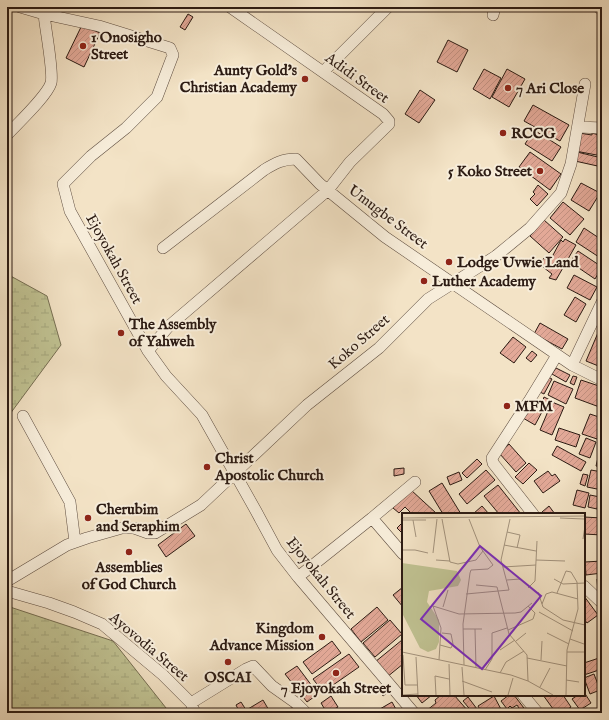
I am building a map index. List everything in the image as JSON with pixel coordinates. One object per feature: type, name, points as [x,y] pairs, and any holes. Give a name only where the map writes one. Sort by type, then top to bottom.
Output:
[{"type":"street","points":[[7,135],[43,97],[52,82],[44,14],[20,7]]},
{"type":"street","points":[[323,72],[388,7]]},
{"type":"street","points":[[598,7],[602,10]]},
{"type":"street","name":"Adidi Street","points":[[238,9],[382,114],[389,121],[389,124],[382,132],[350,162],[328,190]]},
{"type":"street","name":"Ejoyokah Street","points":[[44,14],[99,26],[170,48],[173,55],[157,97],[126,128],[91,156],[63,184],[70,211],[148,351],[166,376],[202,415],[276,550],[414,713]]},
{"type":"street","name":"Koko Street","points":[[75,542],[122,528],[134,528],[148,534],[155,533],[201,505],[307,406],[379,348],[428,299],[496,256],[530,228],[561,193],[571,164],[585,84]]},
{"type":"street","points":[[578,127],[602,128]]},
{"type":"street","name":"Umugbe Street","points":[[163,248],[264,170],[275,163],[286,159],[296,159],[328,190],[384,237],[572,365],[602,380]]},
{"type":"street","points":[[148,351],[169,326],[328,190]]},
{"type":"street","points":[[572,365],[602,302]]},
{"type":"street","points":[[533,513],[493,463],[492,458],[529,402],[557,355]]},
{"type":"street","points":[[7,581],[67,545],[75,542],[70,502],[23,416]]},
{"type":"street","points":[[298,577],[372,518],[414,482]]},
{"type":"street","points":[[372,518],[402,553]]},
{"type":"street","points":[[585,587],[602,603]]},
{"type":"street","name":"Ayovodia Street","points":[[7,591],[74,612],[102,624],[163,675],[193,708]]},
{"type":"street","points":[[193,708],[246,669],[253,666],[272,686],[296,703],[306,713]]},
{"type":"street","points":[[524,696],[538,713]]},
{"type":"green space","points":[[7,274],[47,296],[61,345],[7,418]]},
{"type":"green space","points":[[7,606],[113,641],[170,713],[7,713]]},
{"type":"building","points":[[188,14],[193,17],[185,30],[180,27]]},
{"type":"building","name":"1 Onosigho Street","points":[[82,25],[100,33],[84,67],[66,58]]},
{"type":"building","points":[[448,40],[468,50],[457,72],[437,62]]},
{"type":"building","points":[[484,69],[501,78],[490,99],[473,89]]},
{"type":"building","name":"7 Ari Close","points":[[507,69],[525,79],[509,107],[492,97]]},
{"type":"building","points":[[420,90],[435,100],[419,123],[405,114]]},
{"type":"building","points":[[533,105],[569,125],[560,141],[524,121]]},
{"type":"building","points":[[534,130],[561,147],[552,161],[525,144]]},
{"type":"building","points":[[579,133],[592,135],[592,133],[602,136],[602,156],[575,151]]},
{"type":"building","name":"5 Koko Street","points":[[530,152],[561,174],[550,190],[519,167]]},
{"type":"building","points":[[577,152],[602,158],[602,167],[575,161]]},
{"type":"building","points":[[581,183],[600,193],[589,211],[571,200]]},
{"type":"building","points":[[538,185],[548,194],[537,206],[530,199],[535,194],[533,192]]},
{"type":"building","points":[[563,202],[584,219],[570,235],[550,218]]},
{"type":"building","points":[[544,220],[563,237],[549,253],[530,236]]},
{"type":"building","points":[[584,228],[602,240],[602,259],[576,242]]},
{"type":"building","points":[[565,239],[576,245],[556,280],[549,278],[552,274],[539,264],[544,258],[546,260],[549,256],[552,257],[561,240],[563,242]]},
{"type":"building","points":[[578,251],[602,267],[595,279],[570,262]]},
{"type":"building","points":[[574,275],[597,287],[590,300],[567,288]]},
{"type":"building","points":[[575,297],[586,304],[576,322],[564,315]]},
{"type":"building","points":[[540,323],[568,339],[562,349],[534,334]]},
{"type":"building","points":[[600,328],[602,329],[601,367],[586,361]]},
{"type":"building","points":[[513,337],[526,347],[514,363],[500,353]]},
{"type":"building","points":[[532,351],[537,355],[531,362],[526,358]]},
{"type":"building","points":[[556,368],[570,375],[566,382],[552,374]]},
{"type":"building","points":[[546,376],[552,379],[544,394],[538,391]]},
{"type":"building","points":[[573,376],[577,377],[574,385],[570,383]]},
{"type":"building","points":[[581,380],[602,387],[602,408],[575,398]]},
{"type":"building","points":[[554,381],[573,389],[566,404],[548,395]]},
{"type":"building","points":[[544,397],[550,400],[547,408],[541,406]]},
{"type":"building","points":[[552,402],[564,407],[552,435],[540,430]]},
{"type":"building","points":[[531,404],[543,410],[535,425],[523,418]]},
{"type":"building","points":[[590,414],[602,418],[602,425],[597,439],[582,434]]},
{"type":"building","points":[[559,428],[580,435],[576,447],[555,440]]},
{"type":"building","points":[[586,438],[596,442],[590,458],[579,454]]},
{"type":"building","points":[[509,444],[526,463],[516,472],[499,453]]},
{"type":"building","points":[[557,446],[586,462],[581,471],[552,455]]},
{"type":"building","points":[[600,449],[602,450],[602,467],[596,466]]},
{"type":"building","points":[[477,459],[482,464],[467,478],[462,473]]},
{"type":"building","points":[[529,463],[537,470],[523,484],[515,477]]},
{"type":"building","points":[[404,468],[404,474],[394,476],[394,469]]},
{"type":"building","points":[[486,470],[495,480],[467,504],[459,494]]},
{"type":"building","points":[[591,470],[602,472],[602,490],[587,487]]},
{"type":"building","points":[[548,471],[552,476],[555,474],[560,481],[543,493],[534,481]]},
{"type":"building","points":[[459,472],[462,480],[450,485],[447,477]]},
{"type":"building","points":[[583,474],[588,475],[585,486],[580,484]]},
{"type":"building","points":[[442,483],[460,513],[442,513],[429,491]]},
{"type":"building","points":[[498,485],[520,513],[498,513],[484,496]]},
{"type":"building","points":[[411,490],[436,513],[411,513],[405,507],[399,513],[393,508]]},
{"type":"building","points":[[577,490],[589,493],[585,508],[573,505]]},
{"type":"building","points":[[590,495],[600,497],[597,509],[588,507]]},
{"type":"building","points":[[482,506],[488,513],[474,513]]},
{"type":"building","points":[[549,506],[554,513],[543,513],[542,512]]},
{"type":"building","points":[[585,517],[602,518],[602,535],[585,534]]},
{"type":"building","points":[[402,523],[402,533],[397,528]]},
{"type":"building","points":[[186,524],[195,536],[166,557],[158,545]]},
{"type":"building","points":[[602,561],[602,573],[586,575],[585,562]]},
{"type":"building","points":[[597,579],[602,579],[602,593],[598,592]]},
{"type":"building","points":[[402,588],[402,606],[393,595]]},
{"type":"building","points":[[585,597],[598,615],[587,623],[585,620]]},
{"type":"building","points":[[377,607],[388,620],[361,642],[351,629]]},
{"type":"building","points":[[390,620],[402,634],[375,657],[363,643]]},
{"type":"building","points":[[402,640],[402,665],[387,677],[375,662]]},
{"type":"building","points":[[332,641],[341,653],[312,674],[303,662]]},
{"type":"building","name":"7 Ejoyokah Street","points":[[349,654],[359,667],[323,692],[313,679]]},
{"type":"building","points":[[602,657],[602,669],[585,675],[585,663]]},
{"type":"building","points":[[297,666],[318,694],[307,702],[285,674]]},
{"type":"building","points":[[594,674],[600,690],[590,694],[585,678]]},
{"type":"building","points":[[381,685],[388,692],[383,696],[376,689]]},
{"type":"building","points":[[585,694],[591,703],[580,710],[572,699],[576,696],[585,696]]},
{"type":"building","points":[[331,696],[338,707],[327,713],[321,703]]},
{"type":"building","points":[[417,696],[431,696],[422,703]]},
{"type":"building","points":[[440,696],[455,696],[468,711],[465,713],[428,713],[426,711],[436,703],[435,700]]},
{"type":"building","points":[[494,696],[503,713],[482,713],[478,706]]},
{"type":"building","points":[[508,696],[515,696],[527,712],[519,713],[521,711],[517,705],[512,708],[510,706],[507,709],[501,701]]},
{"type":"building","points":[[544,696],[564,696],[571,707],[562,713],[556,713]]},
{"type":"building","points":[[468,697],[480,713],[473,713],[463,701]]},
{"type":"building","points":[[263,700],[270,712],[250,713],[248,709]]},
{"type":"building","points":[[241,702],[248,713],[240,713],[236,705]]},
{"type":"building","points":[[392,702],[398,713],[373,713]]},
{"type":"building","points":[[294,707],[297,713],[279,713]]},
{"type":"place","name":"1 Onosigho Street","points":[[83,46]]},
{"type":"place","name":"Aunty Gold's Christian Academy","points":[[305,79]]},
{"type":"place","name":"7 Ari Close","points":[[508,88]]},
{"type":"place","name":"RCCG","points":[[503,133]]},
{"type":"place","name":"5 Koko Street","points":[[540,171]]},
{"type":"place","name":"Lodge Uvwie Land","points":[[449,262]]},
{"type":"place","name":"Luther Academy","points":[[424,281]]},
{"type":"place","name":"The Assembly of Yahweh","points":[[121,333]]},
{"type":"place","name":"MFM","points":[[507,406]]},
{"type":"place","name":"Christ Apostolic Church","points":[[207,467]]},
{"type":"place","name":"Cherubim and Seraphim","points":[[88,518]]},
{"type":"place","name":"Assemblies of God Church","points":[[129,552]]},
{"type":"place","name":"Kingdom Advance Mission","points":[[322,637]]},
{"type":"place","name":"OSCAI","points":[[228,662]]},
{"type":"place","name":"7 Ejoyokah Street","points":[[336,673]]}]
